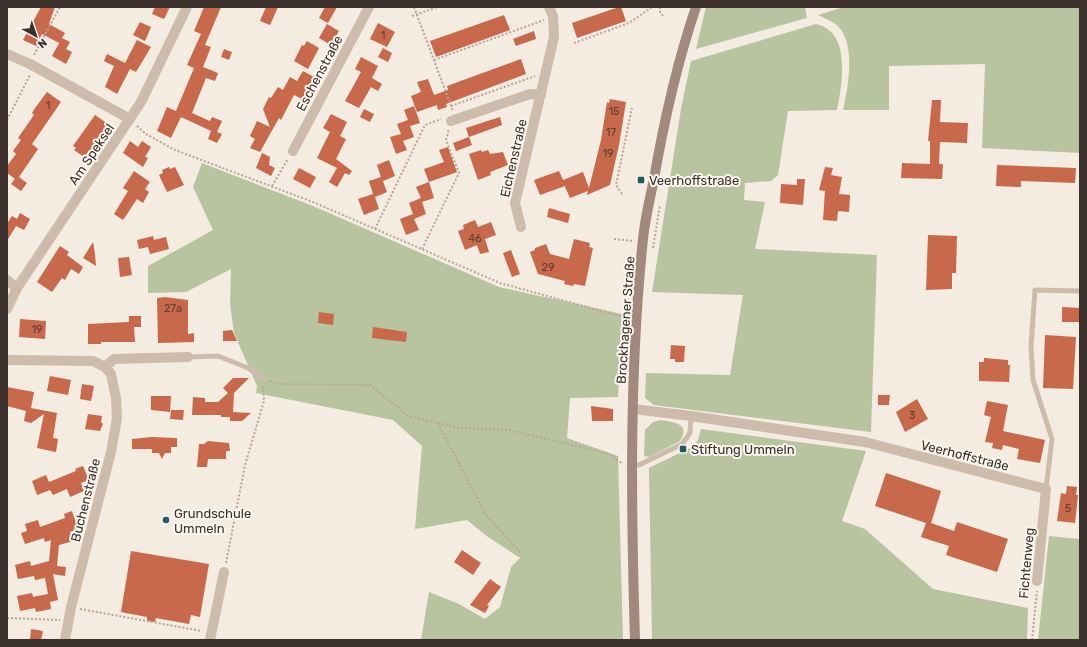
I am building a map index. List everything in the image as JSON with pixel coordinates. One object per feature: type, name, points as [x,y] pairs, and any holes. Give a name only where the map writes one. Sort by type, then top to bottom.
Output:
[{"type":"main road","name":"Brockhagener Straße","points":[[635,640],[628,465],[633,409],[636,319],[643,237],[659,148],[680,59],[696,7]]},
{"type":"street","name":"Am Speksel","points":[[7,309],[17,288],[141,102],[187,7]]},
{"type":"street","name":"Eschenstraße","points":[[293,151],[369,7]]},
{"type":"street","name":"Eichenstraße","points":[[521,227],[515,204],[555,31],[551,12]]},
{"type":"street","points":[[7,54],[130,119]]},
{"type":"street","name":"Eichenstraße","points":[[453,120],[530,94],[541,95]]},
{"type":"street","points":[[7,280],[17,288]]},
{"type":"street","points":[[7,360],[93,361],[105,367],[114,359],[188,357]]},
{"type":"street","name":"Buchenstraße","points":[[65,640],[71,607],[111,452],[117,418],[116,398],[111,374],[105,367]]},
{"type":"street","name":"Veerhoffstraße","points":[[633,409],[691,416],[865,442],[1046,489]]},
{"type":"street","name":"Fichtenweg","points":[[1037,581],[1046,489]]},
{"type":"street","points":[[210,636],[224,572]]},
{"type":"lane","points":[[1046,489],[1052,439],[1033,380],[1031,346],[1035,290],[1080,291]]},
{"type":"lane","points":[[188,357],[218,356],[248,368],[264,379]]},
{"type":"lane","points":[[628,465],[639,465],[682,444],[688,439],[690,433],[691,416]]},
{"type":"path","points":[[7,120],[60,7]]},
{"type":"path","points":[[414,7],[451,106],[453,120],[446,140],[459,173],[422,249]]},
{"type":"path","points":[[412,16],[438,7]]},
{"type":"path","points":[[574,43],[630,23],[652,7]]},
{"type":"path","points":[[660,7],[660,12],[663,16]]},
{"type":"path","points":[[434,60],[551,12]]},
{"type":"path","points":[[451,106],[546,72]]},
{"type":"path","points":[[622,194],[616,185],[632,108]]},
{"type":"path","points":[[130,119],[146,134],[175,150],[272,186],[500,283],[628,318]]},
{"type":"path","points":[[375,229],[424,125],[440,119],[453,120]]},
{"type":"path","points":[[272,186],[293,151]]},
{"type":"path","points":[[652,254],[657,229],[660,199]]},
{"type":"path","points":[[614,239],[633,241]]},
{"type":"path","points":[[224,572],[245,464],[264,401],[264,379],[277,384],[370,385],[408,416],[460,428],[508,430],[609,454],[628,465]]},
{"type":"path","points":[[438,423],[486,515],[521,553]]},
{"type":"path","name":"Fichtenweg","points":[[1032,640],[1037,581]]},
{"type":"path","points":[[71,607],[210,636]]},
{"type":"path","points":[[7,618],[68,621]]},
{"type":"green space","points":[[706,7],[805,7],[807,18],[696,49]]},
{"type":"green space","points":[[844,7],[1080,7],[1080,153],[982,148],[985,64],[889,66],[889,110],[843,110],[847,91],[849,69],[848,48],[839,27],[831,21],[818,15]]},
{"type":"green space","points":[[816,24],[827,29],[835,37],[840,48],[842,73],[837,110],[788,111],[778,175],[771,181],[745,183],[744,200],[765,202],[755,249],[877,255],[871,432],[654,405],[645,398],[646,373],[730,375],[743,295],[652,292],[681,109],[691,61]]},
{"type":"green space","points":[[202,163],[313,206],[499,287],[622,314],[618,397],[570,398],[567,438],[618,456],[623,640],[421,640],[429,592],[459,604],[485,619],[500,607],[511,567],[520,558],[488,537],[467,520],[415,529],[422,446],[393,420],[256,393],[257,386],[234,333],[230,304],[231,269],[186,292],[148,293],[148,266],[213,230],[193,187]]},
{"type":"green space","points":[[660,420],[679,424],[682,427],[683,435],[680,441],[649,457],[644,456],[645,430],[653,422]]},
{"type":"green space","points":[[701,429],[866,451],[842,521],[865,529],[933,589],[1028,608],[1027,640],[652,640],[649,468],[692,447],[698,440]]},
{"type":"green space","points":[[1049,536],[1080,539],[1080,640],[1038,640]]},
{"type":"building","points":[[41,7],[55,7],[49,24],[65,33],[59,43],[42,34],[36,46],[23,40]]},
{"type":"building","points":[[155,7],[170,7],[164,19],[152,14]]},
{"type":"building","points":[[204,7],[221,7],[205,45],[211,47],[203,67],[218,73],[215,81],[206,78],[192,113],[210,121],[212,117],[222,121],[217,132],[222,134],[217,143],[208,139],[211,131],[181,117],[171,138],[157,131],[167,107],[176,111],[194,68],[187,65],[201,34],[194,31]]},
{"type":"building","points":[[266,7],[278,7],[270,25],[260,21]]},
{"type":"building","points":[[325,7],[337,7],[328,23],[319,18]]},
{"type":"building","points":[[621,7],[626,21],[577,38],[572,23]]},
{"type":"building","points":[[504,15],[510,30],[436,57],[430,41]]},
{"type":"building","points":[[140,22],[151,27],[145,41],[133,35]]},
{"type":"building","points":[[378,23],[395,32],[387,47],[370,39]]},
{"type":"building","points":[[327,24],[339,31],[331,45],[319,38]]},
{"type":"building","points":[[534,31],[536,39],[516,46],[513,39]]},
{"type":"building","points":[[62,38],[70,42],[66,49],[72,52],[66,64],[52,56]]},
{"type":"building","points":[[137,40],[151,47],[136,72],[130,69],[117,94],[105,87],[114,66],[104,61],[107,54],[125,63]]},
{"type":"building","points":[[307,41],[319,48],[308,69],[294,61],[302,45],[304,46]]},
{"type":"building","points":[[383,48],[392,53],[388,62],[378,57]]},
{"type":"building","points":[[224,49],[232,52],[229,60],[221,57]]},
{"type":"building","points":[[361,57],[378,66],[372,78],[382,84],[378,91],[371,87],[359,108],[345,101],[361,72],[355,69]]},
{"type":"building","points":[[521,59],[526,74],[446,104],[447,107],[438,110],[437,105],[417,112],[411,96],[421,92],[417,82],[428,79],[434,95],[448,90],[447,86]]},
{"type":"building","points":[[303,71],[314,77],[304,100],[294,95],[281,120],[279,118],[260,152],[250,148],[255,139],[250,136],[257,121],[270,127],[263,109],[269,97],[271,98],[278,87],[283,90],[290,77],[297,81]]},
{"type":"building","points":[[47,92],[61,102],[32,144],[38,149],[19,177],[27,183],[21,191],[11,184],[15,179],[7,173],[7,166],[16,154],[13,151],[21,140],[18,138],[34,115],[32,113],[35,108]]},
{"type":"building","points":[[610,99],[626,102],[619,145],[610,185],[587,195],[588,191],[570,198],[565,186],[540,195],[534,180],[559,171],[563,180],[583,172],[589,188],[601,140],[607,102],[609,103]]},
{"type":"building","points":[[932,100],[941,100],[940,122],[968,123],[967,143],[940,142],[939,164],[943,164],[942,179],[901,178],[902,163],[930,164],[930,141],[928,141]]},
{"type":"building","points":[[414,106],[420,123],[410,126],[414,137],[403,141],[407,150],[396,154],[390,137],[401,134],[397,124],[408,120],[404,110]]},
{"type":"building","points":[[364,109],[374,114],[370,122],[360,117]]},
{"type":"building","points":[[331,114],[347,122],[340,136],[346,139],[336,159],[352,171],[349,175],[345,173],[337,187],[329,182],[337,168],[317,158],[330,132],[323,128]]},
{"type":"building","points":[[95,115],[111,126],[87,159],[74,150],[76,148],[73,146]]},
{"type":"building","points":[[500,117],[502,125],[469,137],[466,128]]},
{"type":"building","points":[[469,137],[472,145],[456,151],[453,143]]},
{"type":"building","points":[[130,141],[138,147],[142,141],[151,147],[145,157],[148,158],[143,167],[123,153]]},
{"type":"building","points":[[448,147],[457,172],[429,182],[424,169],[444,162],[439,150]]},
{"type":"building","points":[[481,150],[482,152],[488,150],[490,154],[503,152],[508,165],[490,172],[491,175],[478,180],[469,154]]},
{"type":"building","points":[[262,153],[270,157],[269,165],[275,168],[271,176],[256,168]]},
{"type":"building","points":[[389,160],[395,176],[383,181],[382,179],[387,192],[375,197],[379,209],[364,215],[358,199],[373,194],[369,181],[381,177],[377,165]]},
{"type":"building","points":[[997,165],[1076,168],[1075,183],[1021,181],[1021,187],[996,186]]},
{"type":"building","points":[[169,167],[170,169],[175,167],[184,185],[167,192],[159,175],[163,173],[162,170]]},
{"type":"building","points":[[825,167],[833,168],[831,175],[842,177],[839,194],[850,195],[849,212],[838,211],[837,221],[823,220],[825,191],[819,190]]},
{"type":"building","points":[[299,168],[316,177],[310,188],[293,179]]},
{"type":"building","points":[[134,171],[150,182],[145,189],[149,192],[143,203],[137,199],[123,220],[114,214],[128,191],[123,188]]},
{"type":"building","points":[[797,179],[805,179],[803,205],[780,203],[781,184],[797,185]]},
{"type":"building","points":[[429,182],[434,198],[422,202],[426,214],[414,219],[419,230],[406,235],[400,219],[413,214],[409,203],[421,198],[416,187]]},
{"type":"building","points":[[549,208],[570,214],[568,223],[547,217]]},
{"type":"building","points":[[20,213],[30,219],[24,230],[16,226],[7,241],[7,224],[12,216],[17,219]]},
{"type":"building","points":[[475,220],[478,227],[491,222],[496,235],[485,239],[489,252],[480,254],[477,245],[465,250],[458,231],[464,229],[463,225]]},
{"type":"building","points":[[928,235],[957,236],[956,273],[952,273],[952,289],[926,290]]},
{"type":"building","points":[[153,236],[154,240],[166,237],[169,249],[150,254],[148,247],[139,249],[137,240]]},
{"type":"building","points":[[574,239],[590,243],[589,247],[593,248],[585,286],[564,284],[565,281],[538,274],[530,252],[535,250],[535,248],[546,244],[550,254],[569,259]]},
{"type":"building","points":[[93,242],[95,254],[96,266],[83,258]]},
{"type":"building","points":[[60,246],[69,252],[67,255],[83,267],[79,274],[71,269],[65,280],[62,278],[52,292],[37,282]]},
{"type":"building","points":[[511,250],[520,274],[512,277],[503,253]]},
{"type":"building","points":[[129,257],[132,275],[120,277],[118,258]]},
{"type":"building","points":[[165,297],[188,300],[188,334],[194,333],[194,342],[158,343],[157,298]]},
{"type":"building","points":[[1062,307],[1080,308],[1080,322],[1062,322]]},
{"type":"building","points":[[319,312],[334,314],[333,325],[318,323]]},
{"type":"building","points":[[129,316],[141,316],[141,327],[134,327],[135,342],[101,342],[101,344],[88,344],[88,324],[129,322]]},
{"type":"building","points":[[20,319],[46,321],[45,339],[19,337]]},
{"type":"building","points":[[373,327],[407,332],[406,342],[372,338]]},
{"type":"building","points":[[232,330],[237,341],[223,341],[223,331]]},
{"type":"building","points":[[1045,335],[1076,337],[1073,389],[1043,388]]},
{"type":"building","points":[[671,345],[685,346],[684,362],[675,362],[675,359],[670,359]]},
{"type":"building","points":[[984,358],[1008,360],[1008,365],[1010,365],[1009,382],[979,381],[979,362],[984,362]]},
{"type":"building","points":[[50,376],[71,380],[68,395],[47,391]]},
{"type":"building","points":[[233,378],[249,378],[234,393],[233,412],[251,413],[242,421],[230,421],[230,417],[221,417],[221,415],[192,415],[193,397],[205,398],[205,402],[218,402],[228,393],[223,388]]},
{"type":"building","points":[[82,384],[94,386],[91,401],[80,399]]},
{"type":"building","points":[[7,387],[34,392],[31,408],[57,413],[53,438],[58,439],[56,452],[37,448],[44,414],[31,423],[24,421],[26,411],[7,406]]},
{"type":"building","points":[[878,395],[890,395],[889,405],[878,405]]},
{"type":"building","points":[[151,396],[171,396],[170,412],[151,410]]},
{"type":"building","points":[[917,399],[928,419],[905,432],[896,412]]},
{"type":"building","points":[[987,401],[1008,405],[1003,431],[1045,440],[1040,463],[1017,459],[1019,449],[1003,445],[1002,450],[992,448],[993,443],[985,442],[991,417],[984,415]]},
{"type":"building","points":[[591,406],[613,409],[613,421],[592,421]]},
{"type":"building","points":[[171,410],[184,410],[183,420],[170,419]]},
{"type":"building","points":[[88,414],[102,416],[101,422],[103,424],[100,431],[85,429]]},
{"type":"building","points":[[152,437],[177,438],[177,447],[171,447],[171,453],[165,453],[162,459],[159,453],[152,453],[152,449],[132,449],[132,439]]},
{"type":"building","points":[[208,441],[229,443],[230,451],[226,451],[226,459],[208,459],[207,467],[197,467],[199,444],[204,444]]},
{"type":"building","points":[[83,466],[89,480],[81,483],[84,491],[70,497],[67,489],[53,495],[50,490],[37,495],[32,481],[46,475],[49,482],[76,471],[75,469]]},
{"type":"building","points":[[886,473],[941,491],[931,523],[954,531],[957,522],[1008,539],[997,572],[946,555],[949,546],[921,537],[926,523],[875,506]]},
{"type":"building","points":[[1067,486],[1077,487],[1076,495],[1078,495],[1075,523],[1057,521],[1061,493],[1066,494]]},
{"type":"building","points":[[72,511],[78,529],[70,532],[73,541],[59,545],[57,566],[66,567],[65,576],[53,574],[58,600],[50,602],[51,609],[36,612],[35,608],[20,611],[17,596],[32,593],[33,597],[48,594],[45,578],[35,580],[34,576],[18,579],[15,565],[30,561],[31,566],[49,561],[51,540],[45,542],[44,538],[25,544],[21,533],[27,531],[25,524],[38,520],[40,527],[65,518],[64,514]]},
{"type":"building","points":[[462,550],[481,563],[473,575],[454,562]]},
{"type":"building","points":[[131,551],[209,564],[200,617],[191,615],[189,624],[156,618],[155,622],[147,621],[147,617],[121,612]]},
{"type":"building","points":[[490,579],[501,587],[487,605],[489,606],[485,613],[470,605]]},
{"type":"building","points":[[31,629],[43,631],[41,640],[30,640]]},
{"type":"place","name":"Veerhoffstraße","points":[[641,180]]},
{"type":"place","name":"Stiftung Ummeln","points":[[683,449]]},
{"type":"place","name":"Grundschule Ummeln","points":[[166,520]]}]
